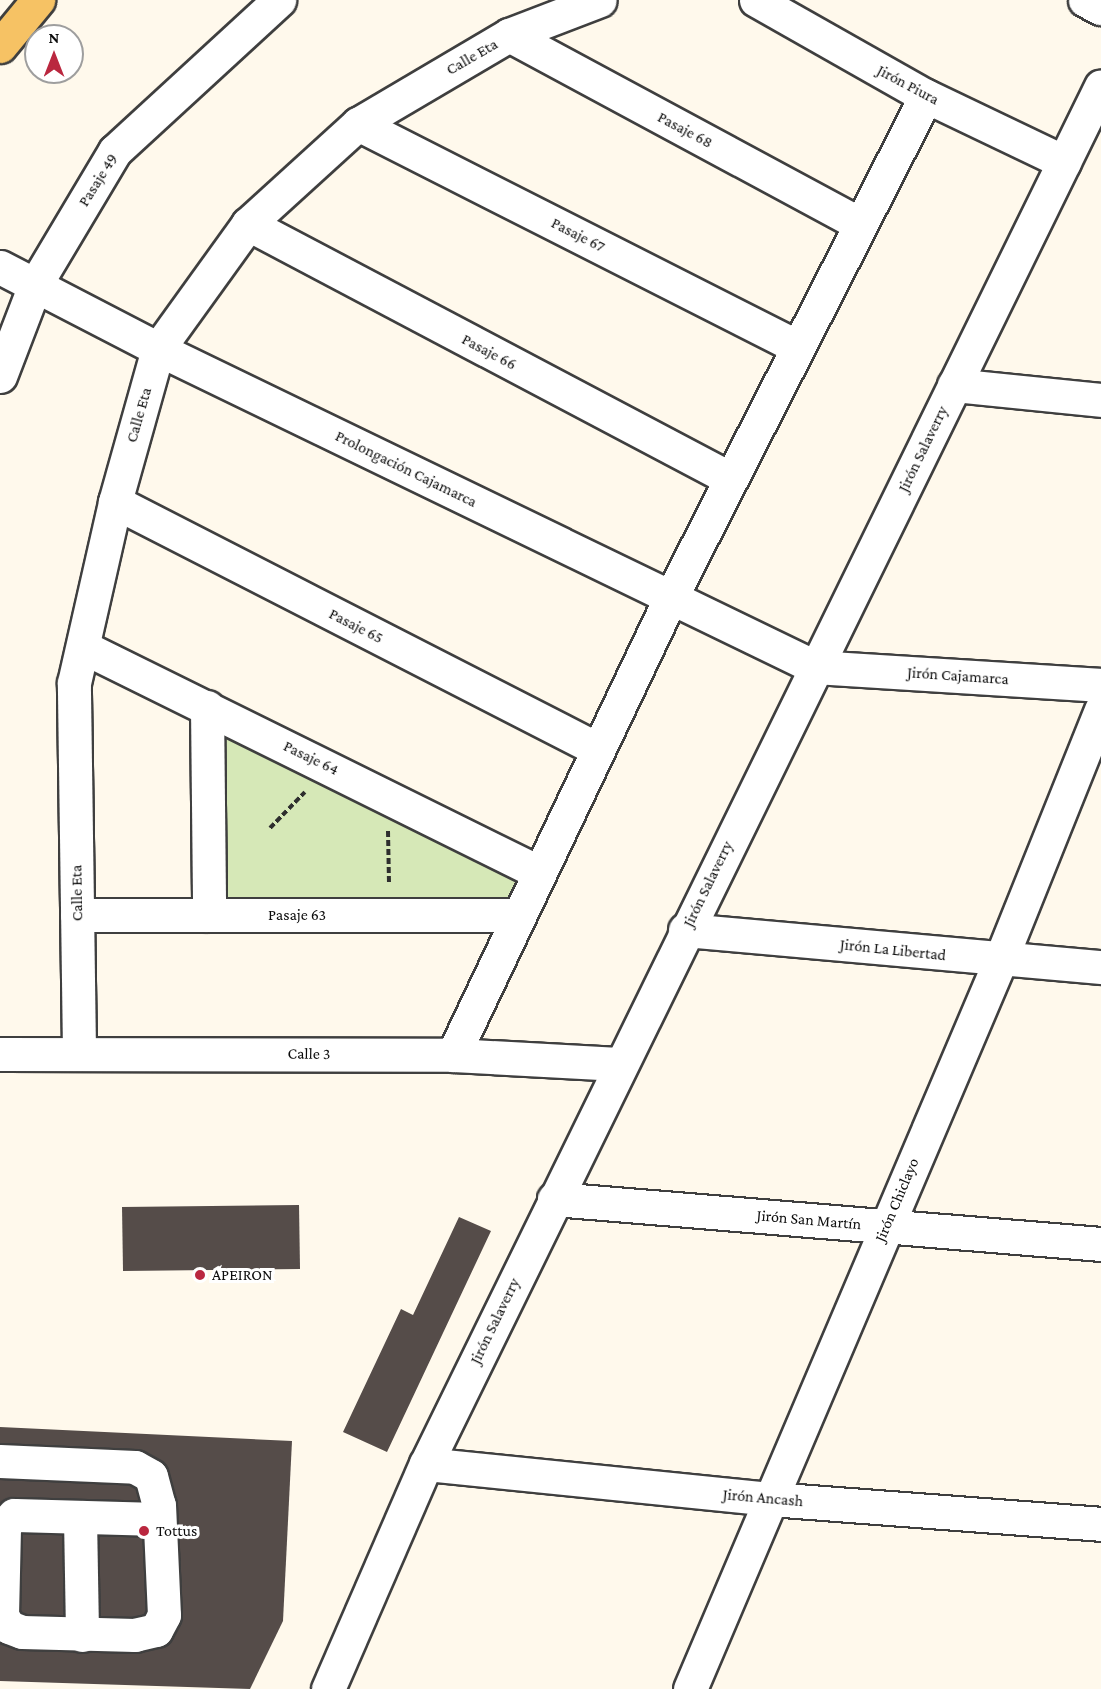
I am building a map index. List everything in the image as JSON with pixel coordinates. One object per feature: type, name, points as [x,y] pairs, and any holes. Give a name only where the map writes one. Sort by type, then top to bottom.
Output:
[{"type":"main road","points":[[0,46],[38,0]]},
{"type":"street","name":"Pasaje 49","points":[[0,376],[34,285],[115,151],[279,0]]},
{"type":"street","name":"Calle Eta","points":[[79,1051],[74,683],[115,502],[158,349],[248,224],[358,124],[509,35],[600,0]]},
{"type":"street","name":"Jirón Piura","points":[[756,0],[926,96],[1064,162]]},
{"type":"street","points":[[1085,0],[1101,8]]},
{"type":"street","name":"Pasaje 68","points":[[509,35],[860,224]]},
{"type":"street","name":"Jirón Salaverry","points":[[328,1689],[426,1464],[619,1064],[1064,162],[1093,121],[1101,86]]},
{"type":"street","points":[[453,1055],[516,915],[671,597],[926,96]]},
{"type":"street","name":"Pasaje 67","points":[[358,124],[798,347]]},
{"type":"street","name":"Pasaje 66","points":[[248,224],[731,479]]},
{"type":"street","name":"Prolongación Cajamarca","points":[[0,267],[158,349],[815,667]]},
{"type":"street","points":[[954,385],[1101,400]]},
{"type":"street","name":"Pasaje 65","points":[[115,502],[597,749]]},
{"type":"street","name":"Pasaje 64","points":[[83,647],[538,872]]},
{"type":"street","name":"Jirón Cajamarca","points":[[815,667],[1101,685]]},
{"type":"street","points":[[207,707],[208,915]]},
{"type":"street","name":"Jirón Chiclayo","points":[[690,1689],[885,1226],[1000,961],[1101,710]]},
{"type":"street","name":"Pasaje 63","points":[[77,915],[516,915]]},
{"type":"street","name":"Jirón La Libertad","points":[[685,930],[1000,961],[1101,967]]},
{"type":"street","name":"Calle 3","points":[[0,1054],[79,1051],[453,1055],[619,1064]]},
{"type":"street","name":"Jirón San Martín","points":[[554,1199],[1101,1244]]},
{"type":"street","points":[[0,1461],[135,1467],[154,1482],[159,1519],[164,1615],[156,1630],[135,1635],[22,1632],[9,1627],[2,1616],[4,1526],[14,1515],[159,1519]]},
{"type":"street","name":"Jirón Ancash","points":[[426,1464],[770,1499],[1101,1524]]},
{"type":"street","points":[[80,1517],[82,1635]]},
{"type":"path","points":[[270,828],[314,783]]},
{"type":"path","points":[[388,797],[389,915]]},
{"type":"green space","points":[[221,723],[523,876],[514,901],[218,899]]},
{"type":"building","points":[[299,1205],[300,1269],[123,1271],[122,1207]]},
{"type":"building","points":[[459,1217],[491,1231],[387,1452],[343,1432],[401,1309],[413,1315]]},
{"type":"building","name":"Tottus","points":[[0,1427],[292,1441],[283,1621],[250,1689],[0,1681]]},
{"type":"place","name":"APEIRON","points":[[200,1275]]},
{"type":"place","name":"Tottus","points":[[144,1531]]}]
